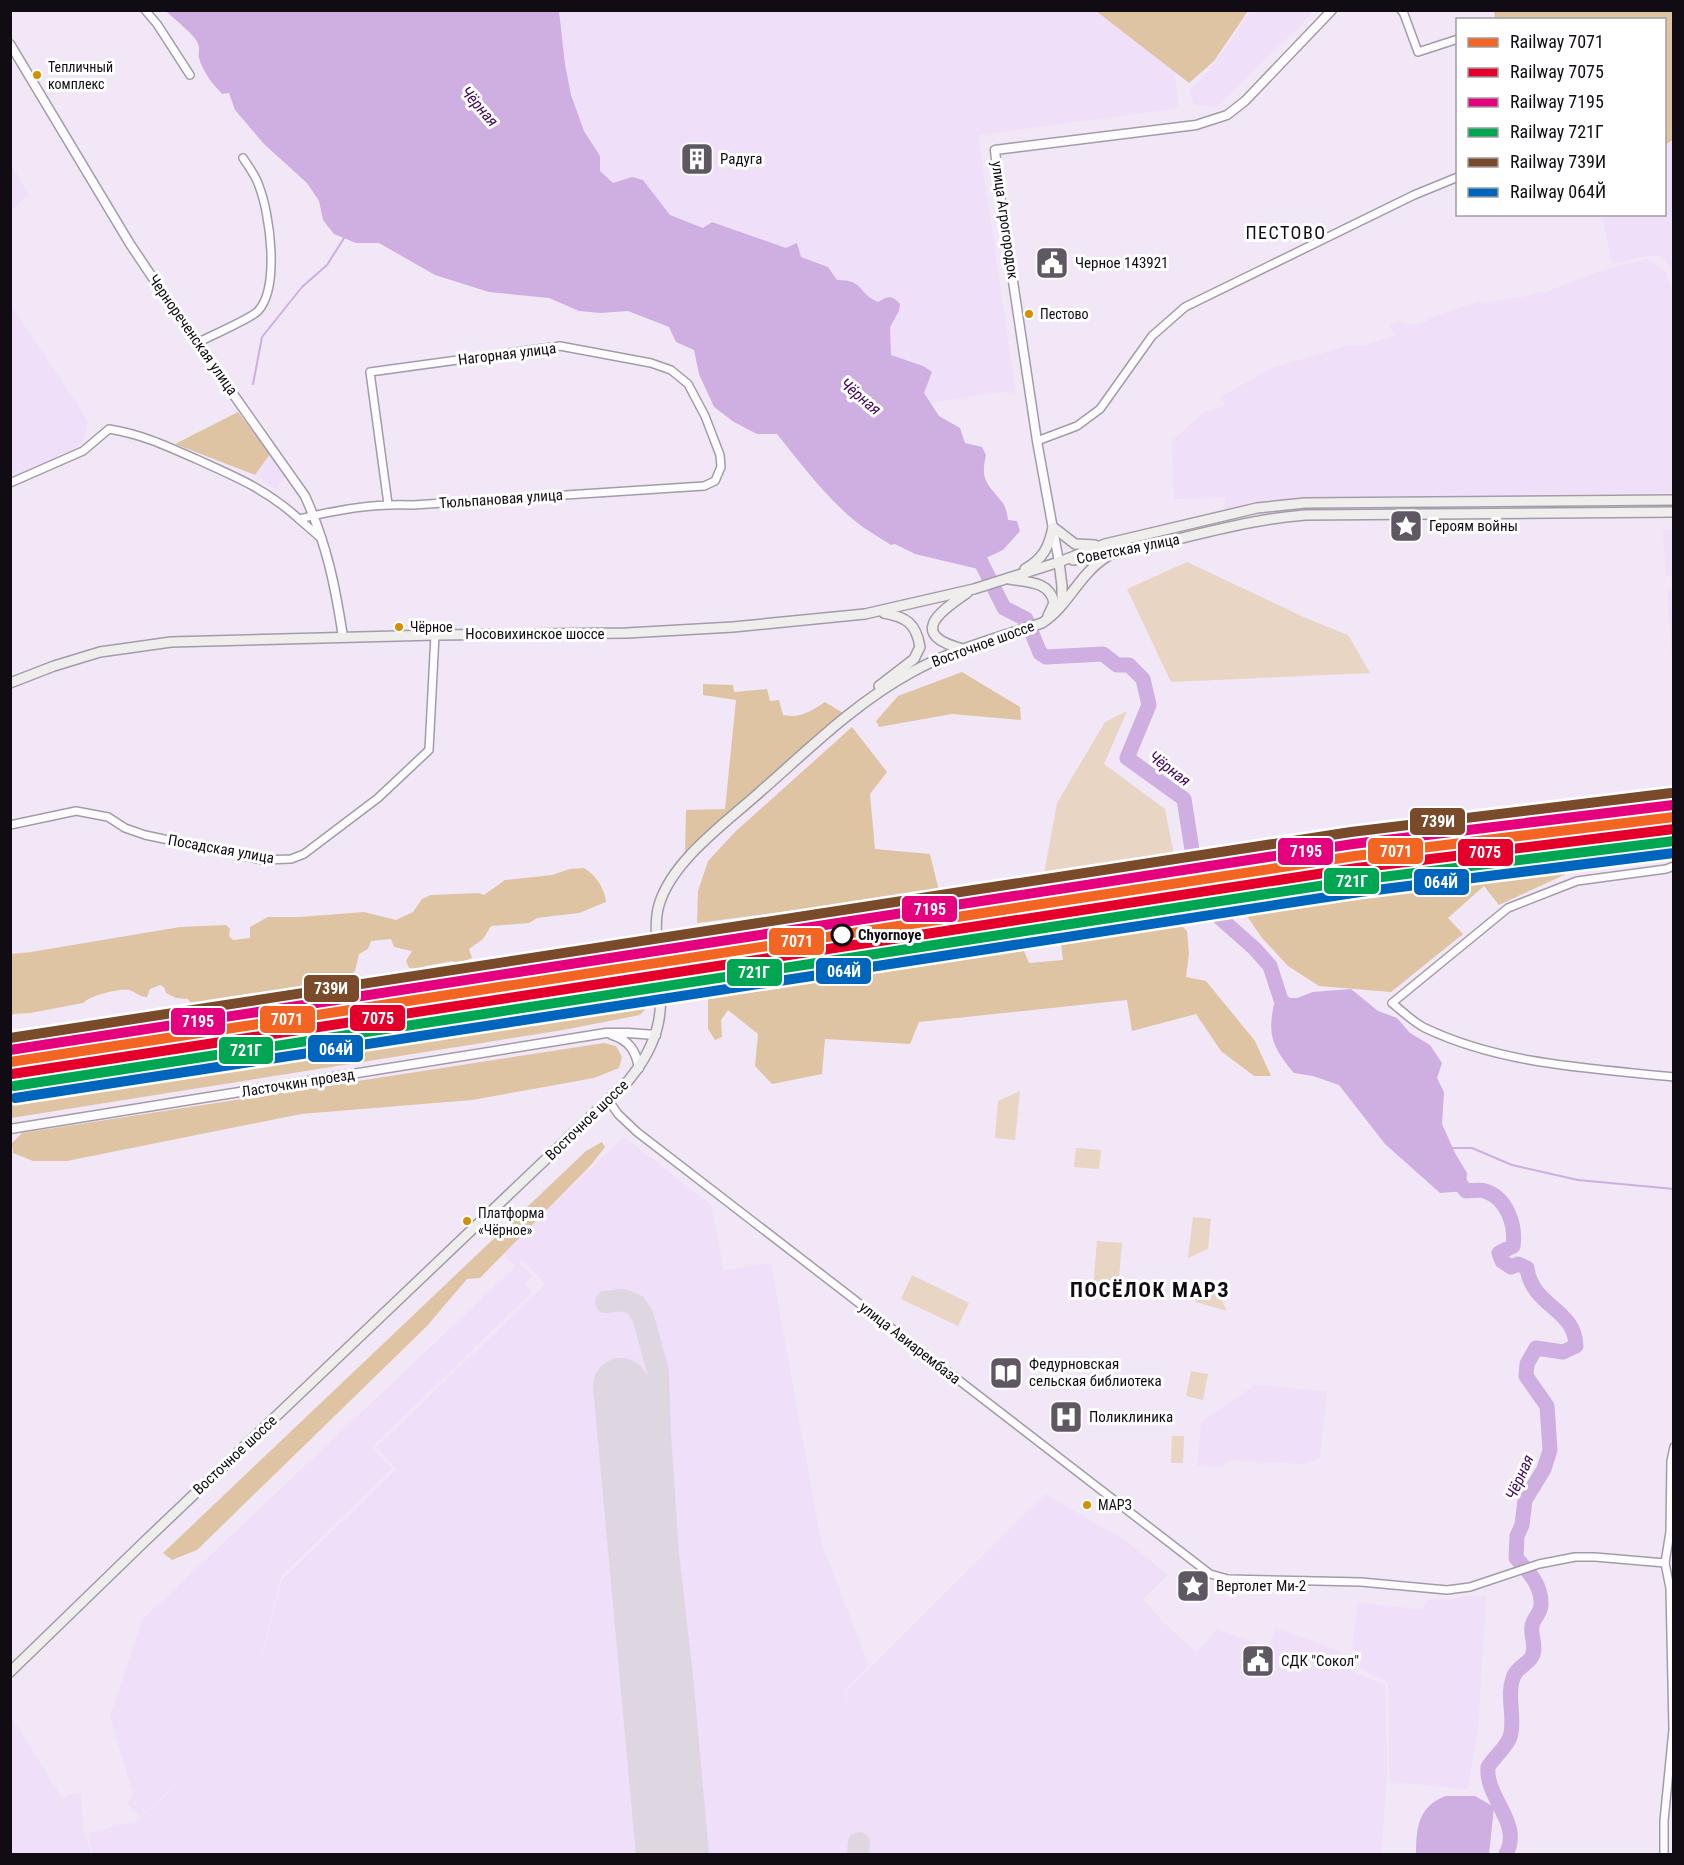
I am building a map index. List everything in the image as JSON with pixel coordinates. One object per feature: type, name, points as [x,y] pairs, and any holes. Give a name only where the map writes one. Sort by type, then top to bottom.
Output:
[{"type":"main road","name":"Советская улица","points":[[1059,562],[1105,544],[1257,508],[1297,503],[1674,500]]},
{"type":"main road","name":"Советская улица","points":[[1059,562],[1108,556],[1259,520],[1305,515],[1674,512]]},
{"type":"main road","points":[[1007,579],[1041,558],[1050,542],[1053,527],[1075,543],[1090,546],[1105,544]]},
{"type":"main road","name":"Восточное шоссе","points":[[10,1672],[151,1535],[609,1101],[639,1068],[656,1035],[660,1019],[662,1000],[656,915],[666,888],[697,849],[862,703],[938,659],[1040,623],[1056,613],[1084,575],[1108,556]]},
{"type":"main road","points":[[1059,562],[1063,593],[1061,605]]},
{"type":"main road","name":"Носовихинское шоссе","points":[[10,683],[75,659],[130,646],[171,642],[669,631],[766,625],[879,612],[974,589],[1059,562]]},
{"type":"main road","points":[[1007,579],[1038,584],[1048,590],[1052,596],[1053,607],[1050,614],[1040,623]]},
{"type":"main road","points":[[964,649],[938,640],[933,632],[933,626],[940,612],[974,589]]},
{"type":"main road","points":[[862,703],[871,692],[914,659],[920,647],[914,628],[906,620],[901,616],[879,612]]},
{"type":"street","points":[[145,10],[158,24],[190,75]]},
{"type":"street","name":"улица Агрогородок","points":[[1059,562],[1001,204],[995,150],[1196,125],[1218,119],[1245,101],[1332,10]]},
{"type":"street","points":[[1401,10],[1418,52],[1456,40]]},
{"type":"street","name":"Чернореченская улица","points":[[10,44],[130,244],[297,482],[314,515],[323,540],[334,580],[343,637]]},
{"type":"street","points":[[197,342],[258,312],[267,295],[271,265],[268,218],[259,184],[243,158]]},
{"type":"street","points":[[1038,441],[1077,426],[1100,409],[1152,336],[1185,307],[1414,195],[1456,178]]},
{"type":"street","name":"Нагорная улица","points":[[388,504],[370,372],[560,346],[651,363],[671,370],[688,384],[705,416],[720,455],[721,467],[718,477],[704,486]]},
{"type":"street","points":[[10,483],[83,451],[109,429],[129,432],[148,438],[267,492],[323,540]]},
{"type":"street","name":"Тюльпановая улица","points":[[299,519],[339,510],[388,504],[413,505],[704,486]]},
{"type":"street","name":"Посадская улица","points":[[10,825],[76,811],[108,817],[125,828],[145,835],[263,860],[291,859],[304,854],[378,798],[429,750],[435,635]]},
{"type":"street","points":[[1674,866],[1577,881],[1508,908],[1392,1003],[1423,1027],[1483,1051],[1539,1062],[1674,1077]]},
{"type":"street","points":[[606,1033],[624,1040],[633,1048],[639,1068]]},
{"type":"street","name":"Ласточкин проезд","points":[[10,1130],[606,1033],[656,1035]]},
{"type":"street","name":"улица Авиарембаза","points":[[609,1101],[618,1114],[637,1132],[1143,1521],[1201,1569],[1218,1577],[1361,1581],[1447,1590],[1470,1587],[1539,1564],[1575,1557],[1665,1563]]},
{"type":"street","points":[[1664,1854],[1664,1821],[1673,1730],[1670,1588],[1665,1563],[1670,1532],[1671,1461],[1674,1447]]},
{"type":"shaded area","points":[[559,11],[1096,11],[1174,71],[1179,108],[978,135],[1016,394],[1008,395],[1007,391],[930,403],[924,393],[923,366],[891,355],[890,327],[899,311],[887,297],[878,302],[869,298],[859,285],[837,280],[828,267],[801,257],[786,248],[712,222],[703,228],[670,215],[643,180],[632,177],[613,183],[600,171],[600,156],[584,131],[571,95]]},
{"type":"shaded area","points":[[1096,11],[1248,11],[1214,61],[1189,83]]},
{"type":"shaded area","points":[[1251,11],[1312,11],[1309,17],[1216,107],[1194,105],[1189,91],[1210,69]]},
{"type":"shaded area","points":[[1494,11],[1673,11],[1673,140],[1666,144],[1666,18],[1495,18]]},
{"type":"shaded area","points":[[1673,140],[1673,279],[1671,268],[1660,255],[1612,264],[1602,216],[1666,216],[1666,144]]},
{"type":"shaded area","points":[[11,164],[29,195],[10,210]]},
{"type":"shaded area","points":[[1647,259],[1666,272],[1673,295],[1673,493],[1393,496],[1282,500],[1225,509],[1225,498],[1174,499],[1172,441],[1203,413],[1226,405],[1220,397],[1273,368],[1349,345],[1363,346],[1394,336],[1390,324],[1398,321],[1413,325],[1482,301],[1483,303],[1543,293],[1603,270]]},
{"type":"shaded area","points":[[10,304],[87,422],[86,434],[80,446],[11,477]]},
{"type":"shaded area","points":[[238,412],[270,454],[255,475],[175,444]]},
{"type":"shaded area","points":[[270,454],[285,476],[276,489],[255,475]]},
{"type":"shaded area","points":[[1663,530],[1673,530],[1673,588],[1671,576],[1666,576]]},
{"type":"shaded area","points":[[1187,562],[1308,619],[1348,635],[1370,673],[1171,682],[1127,589]]},
{"type":"shaded area","points":[[1673,588],[1673,671],[1667,589]]},
{"type":"shaded area","points":[[962,672],[1020,707],[1021,720],[952,714],[879,727],[876,721],[898,696]]},
{"type":"shaded area","points":[[703,684],[733,685],[734,692],[767,689],[770,701],[779,700],[783,715],[800,715],[825,702],[843,713],[685,851],[686,810],[725,809],[736,700],[703,695]]},
{"type":"shaded area","points":[[1127,711],[1104,764],[1165,809],[1174,855],[1044,874],[1057,803],[1105,722]]},
{"type":"shaded area","points":[[852,727],[887,772],[870,794],[875,849],[930,854],[939,891],[697,923],[698,891],[708,861],[736,831]]},
{"type":"shaded area","points":[[1581,867],[1499,905],[1484,886],[1448,918],[1463,934],[1391,992],[1319,986],[1288,966],[1262,938],[1240,906]]},
{"type":"shaded area","points":[[584,868],[599,883],[606,902],[579,913],[537,918],[529,923],[491,926],[483,939],[469,949],[472,958],[457,964],[452,961],[426,966],[422,969],[409,968],[406,961],[412,951],[394,947],[391,939],[371,941],[368,949],[359,954],[355,971],[346,979],[228,1002],[193,1006],[188,999],[176,998],[166,993],[164,987],[160,985],[150,989],[147,997],[129,990],[118,990],[98,995],[83,1003],[11,1016],[11,954],[180,927],[226,925],[230,929],[229,936],[233,940],[250,938],[250,927],[268,917],[364,912],[396,920],[413,912],[422,899],[431,895],[479,893],[484,895],[505,880],[552,875],[570,869]]},
{"type":"shaded area","points":[[1169,914],[1187,931],[1189,954],[1186,977],[1206,981],[1255,1041],[1271,1076],[1254,1076],[1221,1051],[1196,1014],[1132,1031],[1127,1000],[919,1022],[910,1044],[825,1039],[822,1074],[772,1084],[755,1066],[758,1034],[728,1010],[721,1020],[722,1037],[715,1040],[708,1029],[708,993],[718,979],[750,967],[748,957],[1010,917],[1029,963],[1063,960],[1060,937],[1077,927]]},
{"type":"shaded area","points":[[623,997],[640,998],[647,1007],[640,1015],[563,1030],[11,1118],[11,1086],[128,1068],[139,1077],[214,1069],[232,1057],[576,1005],[585,1012],[610,1000]]},
{"type":"shaded area","points":[[604,1043],[616,1046],[622,1057],[619,1068],[594,1078],[472,1100],[301,1114],[67,1161],[33,1161],[13,1153],[12,1143],[22,1133]]},
{"type":"shaded area","points":[[1020,1091],[1015,1140],[995,1138],[998,1101]]},
{"type":"shaded area","points":[[624,1137],[711,1205],[724,1270],[771,1263],[821,1542],[869,1666],[845,1690],[846,1710],[847,1691],[1045,1494],[1126,1541],[1168,1575],[1143,1599],[1163,1622],[1197,1653],[1217,1629],[1268,1648],[1276,1628],[1339,1651],[1342,1659],[1355,1673],[1385,1685],[1387,1775],[1381,1854],[93,1854],[88,1833],[136,1821],[246,1724],[140,1816],[127,1804],[133,1794],[110,1716],[142,1620],[515,1267],[503,1253]],"holes":[[[522,1260],[546,1284],[376,1447],[396,1469],[282,1580],[254,1688],[281,1576],[392,1469],[372,1447],[532,1292],[525,1284],[533,1276],[519,1263]]]},
{"type":"shaded area","points":[[602,1142],[605,1147],[591,1165],[480,1278],[467,1279],[427,1326],[197,1550],[172,1560],[163,1553],[586,1151]]},
{"type":"shaded area","points":[[1076,1148],[1101,1150],[1099,1169],[1074,1167]]},
{"type":"shaded area","points":[[1193,1217],[1211,1219],[1208,1249],[1188,1258]]},
{"type":"shaded area","points":[[1097,1241],[1122,1243],[1118,1290],[1093,1288]]},
{"type":"shaded area","points":[[912,1275],[969,1303],[958,1326],[901,1299]]},
{"type":"shaded area","points":[[1212,1280],[1227,1311],[1196,1302],[1190,1290]]},
{"type":"shaded area","points":[[1191,1371],[1208,1374],[1203,1400],[1186,1396]]},
{"type":"shaded area","points":[[1255,1385],[1327,1391],[1320,1458],[1302,1464],[1231,1460],[1221,1467],[1197,1466],[1201,1422]]},
{"type":"shaded area","points":[[1172,1436],[1184,1436],[1183,1463],[1171,1463]]},
{"type":"shaded area","points":[[1465,1596],[1486,1596],[1478,1730],[1467,1790],[1390,1781],[1388,1682],[1359,1668],[1362,1651],[1352,1649],[1358,1602],[1423,1610],[1426,1600],[1455,1599]]},
{"type":"shaded area","points":[[12,1718],[63,1800],[67,1795],[81,1793],[83,1827],[91,1854],[11,1854],[10,1719]]},
{"type":"water","points":[[166,11],[559,11],[571,95],[584,131],[600,156],[600,171],[613,183],[632,177],[643,180],[670,215],[703,228],[712,222],[786,248],[797,243],[801,257],[828,267],[837,280],[852,282],[878,302],[890,297],[897,301],[900,304],[899,311],[890,327],[891,355],[923,366],[932,372],[924,393],[939,416],[960,428],[965,443],[982,447],[986,455],[984,476],[986,481],[1004,506],[1008,520],[1017,521],[1020,531],[1003,550],[986,558],[990,564],[987,573],[915,554],[895,544],[891,545],[844,511],[777,434],[757,434],[734,422],[714,407],[699,374],[694,350],[676,342],[669,327],[628,311],[600,313],[579,311],[549,298],[489,292],[435,275],[379,243],[356,243],[334,234],[323,220],[319,201],[307,183],[264,144],[235,110],[229,93],[222,94],[215,86],[205,73],[199,58],[199,47],[196,40]]},
{"type":"water","points":[[1351,989],[1378,1011],[1397,1018],[1410,1033],[1430,1045],[1442,1063],[1437,1078],[1444,1092],[1442,1124],[1467,1173],[1466,1191],[1440,1193],[1385,1144],[1339,1085],[1313,1076],[1294,1073],[1277,1049],[1273,1041],[1271,1025],[1274,1004],[1285,998],[1297,998],[1313,992]]},
{"type":"water","points":[[1446,1796],[1475,1796],[1494,1807],[1489,1854],[1416,1854],[1420,1819],[1430,1806]]},
{"type":"waterway","points":[[253,384],[262,337],[302,287],[327,265],[344,238]]},
{"type":"waterway","name":"Чёрная","points":[[977,554],[1004,608],[1026,619],[1040,653],[1046,657],[1103,654],[1117,665],[1129,665],[1143,679],[1149,705],[1127,758],[1184,799],[1199,894],[1211,910],[1255,949],[1270,966],[1281,1000],[1296,1014]]},
{"type":"waterway","points":[[1451,1148],[1472,1148],[1512,1165],[1578,1180],[1674,1189]]},
{"type":"waterway","name":"Чёрная","points":[[1453,1175],[1466,1191],[1485,1191],[1493,1195],[1504,1206],[1511,1221],[1514,1238],[1513,1246],[1499,1253],[1502,1261],[1511,1267],[1518,1264],[1527,1268],[1530,1281],[1537,1291],[1569,1323],[1574,1333],[1576,1346],[1563,1352],[1536,1348],[1527,1364],[1526,1376],[1547,1406],[1550,1450],[1544,1469],[1525,1500],[1522,1525],[1517,1536],[1516,1558],[1533,1579],[1541,1598],[1541,1608],[1532,1626],[1534,1650],[1531,1658],[1516,1672],[1511,1685],[1512,1730],[1510,1737],[1488,1767],[1492,1789],[1510,1832],[1510,1843],[1506,1854]]},
{"type":"taxiway","points":[[606,1302],[623,1300],[636,1305],[643,1317],[658,1371],[668,1554],[698,1854]]},
{"type":"taxiway","points":[[858,1854],[859,1843]]},
{"type":"runway","points":[[621,1386],[664,1854]]},
{"type":"rail line","name":"739И","points":[[10,1038],[1351,832],[1671,793]]},
{"type":"rail line","name":"7195","points":[[10,1050],[1353,844],[1673,805]]},
{"type":"rail line","name":"7071","points":[[10,1062],[1355,856],[1674,817]]},
{"type":"rail line","name":"7075","points":[[12,1074],[1357,868],[1674,829]]},
{"type":"rail line","name":"721Г","points":[[14,1086],[1358,880],[1674,841]]},
{"type":"rail line","name":"064Й","points":[[15,1098],[1360,892],[1674,853]]},
{"type":"place","name":"Тепличный комплекс","points":[[37,75]]},
{"type":"place","name":"Радуга","points":[[697,159]]},
{"type":"place","name":"Черное 143921","points":[[1052,263]]},
{"type":"place","name":"Пестово","points":[[1029,314]]},
{"type":"place","name":"Героям войны","points":[[1406,526]]},
{"type":"place","name":"Чёрное","points":[[399,627]]},
{"type":"place","name":"Chyornoye","points":[[842,935]]},
{"type":"place","name":"Платформа «Чёрное»","points":[[467,1221]]},
{"type":"place","name":"Федурновская сельская библиотека","points":[[1006,1373]]},
{"type":"place","name":"Поликлиника","points":[[1066,1417]]},
{"type":"place","name":"МАРЗ","points":[[1087,1505]]},
{"type":"place","name":"Вертолет Ми-2","points":[[1193,1586]]},
{"type":"place","name":"СДК \"Сокол\"","points":[[1258,1661]]},
{"type":"district","name":"ПЕСТОВО","points":[[1286,233]]},
{"type":"district","name":"ПОСЁЛОК МАРЗ","points":[[1150,1290]]}]
